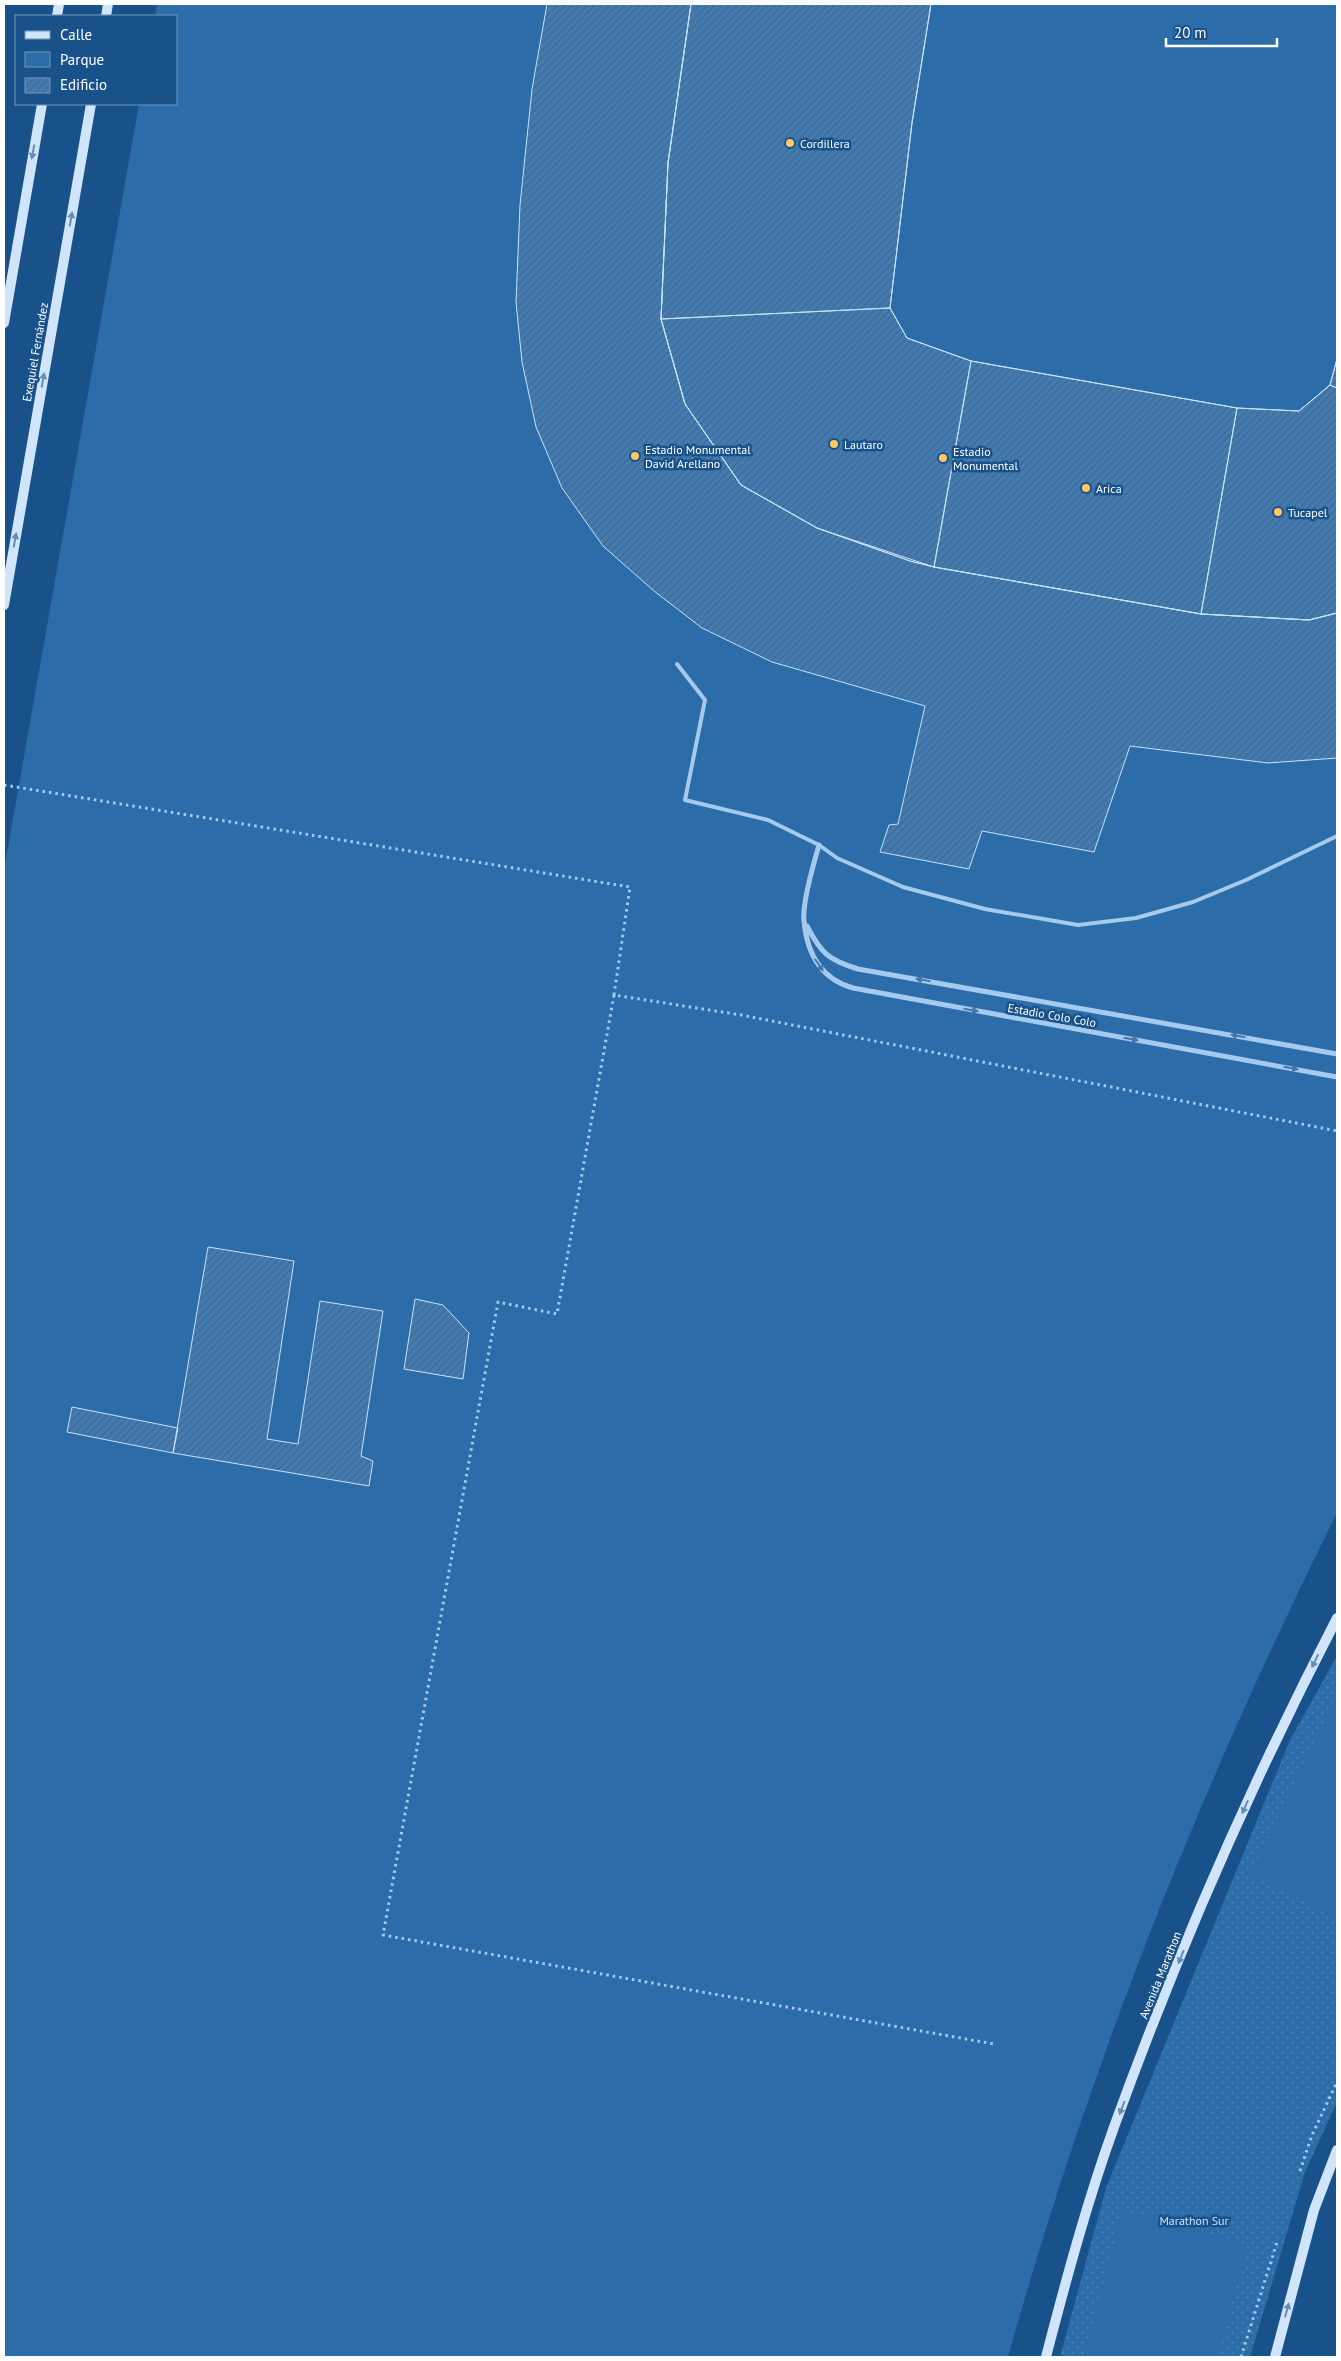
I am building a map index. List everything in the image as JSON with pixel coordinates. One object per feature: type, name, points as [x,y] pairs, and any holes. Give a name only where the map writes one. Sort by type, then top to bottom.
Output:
[{"type":"main road","points":[[4,323],[42,105]]},
{"type":"main road","name":"Exequiel Fernández","points":[[4,605],[91,105]]},
{"type":"main road","name":"Avenida Marathon","points":[[1046,2357],[1092,2193],[1114,2128],[1158,2015],[1212,1880],[1269,1753],[1337,1618]]},
{"type":"main road","points":[[1275,2357],[1314,2210],[1335,2164],[1337,2150]]},
{"type":"street","name":"Estadio Colo Colo","points":[[819,845],[804,920],[816,962],[829,977],[845,986],[1337,1077]]},
{"type":"street","name":"Estadio Colo Colo","points":[[804,920],[823,953],[831,960],[858,969],[1337,1054]]},
{"type":"lane","points":[[677,664],[705,700],[684,800],[768,820],[819,845],[837,858],[903,887],[985,909],[1078,924],[1136,918],[1192,902],[1246,880],[1337,836]]},
{"type":"path","points":[[4,785],[630,887],[614,994],[557,1314],[498,1302],[382,1935],[994,2044]]},
{"type":"path","points":[[614,994],[741,1014],[1337,1130]]},
{"type":"green space","name":"Estadio Monumental","points":[[157,4],[1337,4],[1337,1513],[1287,1615],[1240,1718],[1152,1927],[1112,2033],[1075,2140],[1040,2248],[1008,2357],[4,2357],[4,870],[139,105],[178,105],[178,15],[155,15]]},
{"type":"green space","name":"Marathon Sur","points":[[1337,1656],[1337,2102],[1305,2172],[1250,2357],[1060,2357],[1106,2188],[1290,1740]]},
{"type":"green space","points":[[1337,1694],[1337,1917],[1250,1875]]},
{"type":"green space","points":[[1122,2210],[1248,2245],[1217,2357],[1084,2357]]},
{"type":"building","name":"Estadio Monumental David Arellano","points":[[547,4],[691,4],[668,163],[661,319],[685,404],[741,485],[817,528],[910,561],[934,567],[1201,614],[1309,620],[1337,613],[1337,758],[1268,763],[1130,746],[1094,852],[982,831],[969,869],[880,852],[889,825],[898,824],[925,706],[772,662],[702,628],[654,591],[603,546],[562,488],[536,427],[522,362],[516,302],[520,205],[532,89]]},
{"type":"building","points":[[691,4],[931,4],[912,123],[890,308],[907,338],[971,361],[1237,408],[1299,411],[1330,385],[1337,359],[1337,613],[1309,620],[1201,614],[934,567],[910,561],[817,528],[741,485],[685,404],[661,319],[668,163]]},
{"type":"building","name":"Cordillera","points":[[691,4],[931,4],[912,123],[890,308],[661,319],[668,163]]},
{"type":"building","name":"Lautaro","points":[[890,308],[907,338],[971,361],[934,567],[817,528],[741,485],[685,404],[661,319]]},
{"type":"building","points":[[1337,359],[1337,388],[1330,385]]},
{"type":"building","name":"Arica","points":[[971,361],[1237,408],[1201,614],[934,567]]},
{"type":"building","name":"Tucapel","points":[[1330,385],[1337,388],[1337,613],[1309,620],[1201,614],[1237,408],[1299,411]]},
{"type":"building","points":[[208,1247],[294,1261],[267,1439],[298,1444],[320,1301],[383,1311],[361,1456],[373,1461],[369,1486],[173,1453]]},
{"type":"building","points":[[415,1299],[443,1305],[469,1333],[463,1379],[404,1369]]},
{"type":"building","points":[[72,1407],[178,1428],[173,1453],[67,1432]]},
{"type":"place","name":"Cordillera","points":[[790,143]]},
{"type":"place","name":"Lautaro","points":[[834,444]]},
{"type":"place","name":"Estadio Monumental David Arellano","points":[[635,456]]},
{"type":"place","name":"Estadio Monumental","points":[[943,458]]},
{"type":"place","name":"Arica","points":[[1086,488]]},
{"type":"place","name":"Tucapel","points":[[1278,512]]}]
